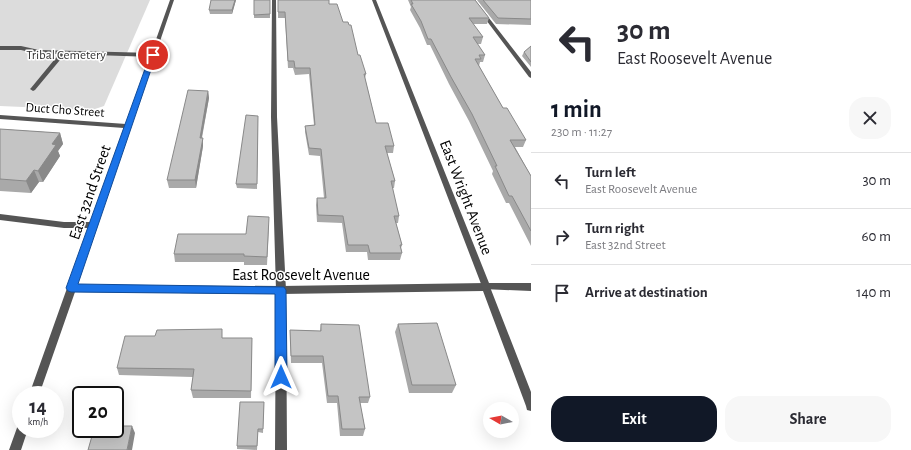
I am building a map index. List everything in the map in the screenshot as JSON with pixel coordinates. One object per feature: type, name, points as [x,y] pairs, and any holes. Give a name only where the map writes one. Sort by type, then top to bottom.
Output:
[{"type":"street","name":"East 32nd Street","points":[[37,386],[172,0]]},
{"type":"street","points":[[274,0],[274,117],[280,290],[281,450]]},
{"type":"street","name":"East Wright Avenue","points":[[374,0],[531,406]]},
{"type":"street","points":[[473,0],[531,76]]},
{"type":"street","points":[[0,48],[153,55]]},
{"type":"street","points":[[33,89],[64,52]]},
{"type":"street","name":"Duct Cho Street","points":[[0,117],[129,126]]},
{"type":"street","points":[[0,217],[64,225],[94,225]]},
{"type":"street","name":"East Roosevelt Avenue","points":[[71,288],[280,290],[531,287]]},
{"type":"street","points":[[15,450],[19,438]]},
{"type":"green space","name":"Tribal Cemetery","points":[[0,0],[150,0],[104,106],[92,110],[0,106]]},
{"type":"building","points":[[211,0],[235,0],[232,10],[209,10]]},
{"type":"building","points":[[254,0],[270,0],[270,14],[254,15]]},
{"type":"building","points":[[278,0],[329,0],[329,4],[337,4],[343,22],[348,22],[349,25],[351,25],[358,55],[360,55],[366,74],[364,74],[376,123],[388,123],[394,146],[385,146],[395,181],[391,181],[399,216],[394,216],[402,245],[400,245],[402,253],[370,253],[368,245],[348,245],[343,216],[318,215],[317,198],[326,198],[321,149],[309,148],[305,126],[315,125],[310,68],[295,68],[294,61],[288,61],[285,12],[278,12]]},
{"type":"building","points":[[411,0],[475,0],[489,18],[469,18],[483,37],[473,37],[485,55],[479,55],[481,59],[475,59],[503,108],[507,108],[526,140],[510,140],[531,176],[531,231],[512,196],[509,196],[495,166],[497,166],[472,114],[431,39],[428,39],[421,21],[411,4],[413,4]]},
{"type":"building","points":[[483,0],[531,0],[531,19],[498,18]]},
{"type":"building","points":[[531,46],[531,62],[524,52]]},
{"type":"building","points":[[188,90],[208,91],[200,138],[203,138],[195,180],[167,180]]},
{"type":"building","points":[[246,115],[258,116],[257,184],[236,184]]},
{"type":"building","points":[[0,129],[60,133],[52,144],[56,145],[38,171],[34,170],[26,181],[0,179]]},
{"type":"building","points":[[248,216],[269,217],[267,257],[244,256],[244,254],[174,254],[178,234],[246,234]]},
{"type":"building","points":[[437,323],[456,385],[412,385],[398,324]]},
{"type":"building","points":[[321,324],[359,325],[370,397],[359,397],[365,429],[342,429],[338,396],[328,396],[323,356],[291,356],[290,330],[321,331]]},
{"type":"building","points":[[222,329],[222,338],[252,338],[251,391],[191,390],[194,369],[117,368],[125,336],[155,336],[157,330]]},
{"type":"building","points":[[240,402],[264,402],[263,429],[258,429],[257,446],[237,446]]},
{"type":"building","points":[[124,426],[132,426],[127,450],[88,450],[91,438],[124,438]]},
{"type":"route","points":[[153,55],[71,288],[280,290],[281,377]]}]
